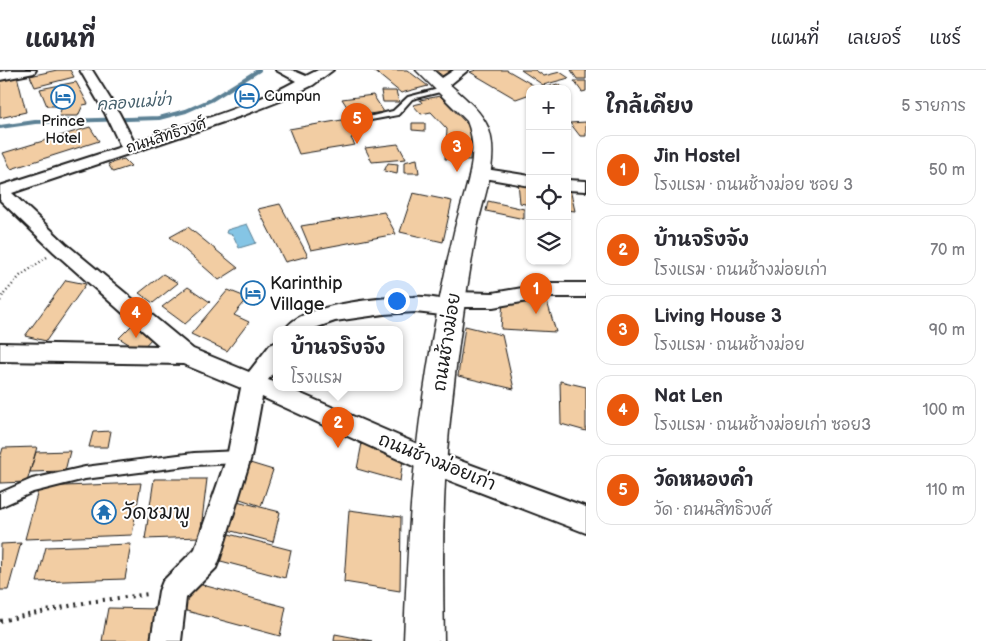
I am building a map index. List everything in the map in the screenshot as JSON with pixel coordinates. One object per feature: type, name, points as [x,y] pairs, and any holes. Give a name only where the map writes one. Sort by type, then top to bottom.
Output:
[{"type":"street","points":[[0,76],[30,70]]},
{"type":"street","points":[[86,70],[112,113],[129,148]]},
{"type":"street","points":[[282,70],[308,82]]},
{"type":"street","name":"ถนนสิทธิวงศ์","points":[[0,191],[239,112],[275,98],[308,82],[327,70]]},
{"type":"street","name":"ถนนช้างม่อย","points":[[424,70],[470,112],[480,127],[484,142],[479,172],[466,223],[441,372],[431,462],[424,641]]},
{"type":"street","points":[[444,87],[462,70]]},
{"type":"street","points":[[479,172],[526,180]]},
{"type":"street","points":[[571,185],[586,186]]},
{"type":"street","name":"ถนนช้างม่อยเก่า","points":[[0,191],[60,248],[185,355],[431,462],[586,520]]},
{"type":"street","points":[[301,326],[310,320],[335,313],[384,306],[452,304],[493,300],[551,290],[586,290]]},
{"type":"street","points":[[0,352],[185,355]]},
{"type":"street","points":[[166,641],[173,591],[206,558],[239,457],[253,384],[273,356]]},
{"type":"lane","points":[[360,120],[395,113],[410,98],[444,87]]},
{"type":"lane","points":[[0,500],[32,486],[85,473],[194,459],[239,457]]},
{"type":"path","points":[[0,301],[2,294],[20,276],[60,248]]},
{"type":"path","points":[[0,621],[88,602],[173,591]]},
{"type":"water","points":[[247,224],[256,243],[239,248],[233,235],[226,233],[227,230]]},
{"type":"building","points":[[57,70],[70,70],[74,77],[35,87],[30,76]]},
{"type":"building","points":[[373,70],[407,70],[428,86],[401,93]]},
{"type":"building","points":[[435,70],[454,70],[444,77]]},
{"type":"building","points":[[476,70],[507,70],[533,85],[526,85],[526,95],[516,99],[470,72]]},
{"type":"building","points":[[521,70],[535,70],[544,76],[560,72],[569,78],[543,85]]},
{"type":"building","points":[[571,70],[586,70],[586,79],[577,79]]},
{"type":"building","points":[[17,76],[26,112],[0,118],[0,80]]},
{"type":"building","points":[[574,81],[586,81],[586,91],[582,92]]},
{"type":"building","name":"Prince Hotel","points":[[76,82],[88,104],[83,105],[78,116],[59,116],[62,106],[47,106],[40,89]]},
{"type":"building","points":[[381,91],[396,91],[399,102],[383,102]]},
{"type":"building","points":[[373,95],[384,112],[353,116],[342,99]]},
{"type":"building","points":[[440,96],[471,128],[470,160],[445,159],[447,129],[431,112],[421,114],[413,105],[422,103],[420,100]]},
{"type":"building","points":[[342,120],[344,125],[354,124],[362,136],[351,138],[355,145],[299,154],[289,129]]},
{"type":"building","points":[[586,122],[586,136],[580,136],[571,123]]},
{"type":"building","points":[[412,123],[425,123],[425,131],[412,130]]},
{"type":"building","points":[[90,127],[99,141],[11,169],[3,153]]},
{"type":"building","points":[[398,144],[406,159],[372,162],[365,148]]},
{"type":"building","points":[[124,159],[131,166],[113,172],[108,164]]},
{"type":"building","points":[[417,159],[419,173],[404,173],[404,162]]},
{"type":"building","points":[[388,163],[398,164],[397,174],[384,171]]},
{"type":"building","points":[[518,182],[526,183],[526,204],[520,203]]},
{"type":"building","points":[[413,193],[452,201],[443,242],[400,232]]},
{"type":"building","points":[[571,193],[575,211],[571,210]]},
{"type":"building","points":[[488,201],[524,209],[524,219],[486,211]]},
{"type":"building","points":[[280,204],[308,256],[285,262],[258,209]]},
{"type":"building","points":[[384,212],[396,234],[311,250],[301,226]]},
{"type":"building","points":[[188,227],[238,268],[219,280],[170,237]]},
{"type":"building","points":[[163,274],[178,283],[153,303],[139,293]]},
{"type":"building","points":[[66,280],[86,284],[46,341],[25,336]]},
{"type":"building","points":[[188,287],[210,302],[185,324],[162,307]]},
{"type":"building","points":[[228,290],[248,298],[234,315],[249,322],[227,351],[191,334]]},
{"type":"building","points":[[546,298],[556,332],[501,329],[503,300]]},
{"type":"building","points":[[132,325],[153,337],[140,351],[119,338]]},
{"type":"building","points":[[465,326],[502,335],[514,389],[458,376]]},
{"type":"building","points":[[560,381],[586,387],[586,431],[561,424]]},
{"type":"building","points":[[111,431],[108,447],[89,447],[93,432]]},
{"type":"building","points":[[362,443],[399,453],[403,459],[400,481],[357,469]]},
{"type":"building","points":[[37,447],[27,482],[0,483],[0,458],[3,448]]},
{"type":"building","points":[[70,451],[65,471],[30,472],[36,452]]},
{"type":"building","points":[[250,463],[273,470],[261,506],[237,498]]},
{"type":"building","points":[[154,479],[207,479],[200,537],[145,539]]},
{"type":"building","points":[[141,483],[132,535],[25,539],[39,487]]},
{"type":"building","points":[[237,501],[280,512],[273,542],[228,530]]},
{"type":"building","points":[[349,510],[401,517],[400,591],[344,582]]},
{"type":"building","points":[[225,533],[291,550],[285,578],[217,560]]},
{"type":"building","points":[[21,543],[8,590],[0,590],[1,544]]},
{"type":"building","points":[[131,544],[125,579],[37,582],[46,547]]},
{"type":"building","points":[[191,582],[286,607],[280,636],[183,610]]},
{"type":"building","points":[[108,608],[161,609],[156,641],[102,641]]},
{"type":"building","points":[[335,634],[372,641],[334,641]]},
{"type":"waterway","name":"คลองแม่ข่า","points":[[0,127],[35,122],[159,118],[186,111],[211,100],[259,70]]},
{"type":"place","name":"Cumpun","points":[[247,96]]},
{"type":"place","name":"Prince Hotel","points":[[63,97]]},
{"type":"place","name":"วัดหนองคำ","points":[[357,144]]},
{"type":"place","name":"Living House 3","points":[[457,172]]},
{"type":"place","name":"Karinthip Village","points":[[253,293]]},
{"type":"place","name":"Jin Hostel","points":[[536,314]]},
{"type":"place","name":"Nat Len","points":[[136,338]]},
{"type":"place","name":"บ้านจริงจัง","points":[[338,448]]},
{"type":"place","name":"วัดชมพู","points":[[104,512]]}]
